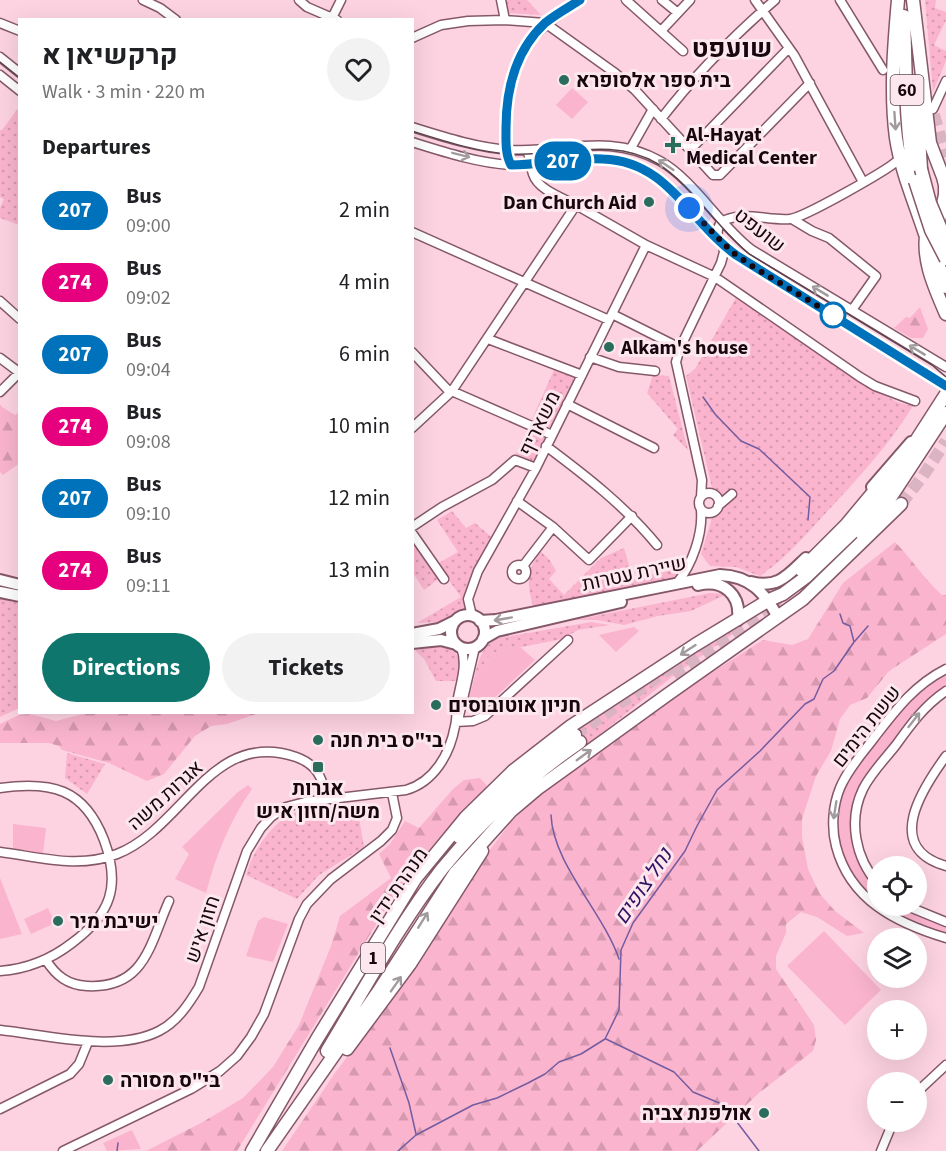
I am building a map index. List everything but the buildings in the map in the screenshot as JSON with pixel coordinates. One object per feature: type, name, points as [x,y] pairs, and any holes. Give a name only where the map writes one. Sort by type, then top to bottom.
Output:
[{"type":"highway","points":[[898,0],[894,56],[897,139],[907,181],[926,234],[925,256],[928,267],[946,314]]},
{"type":"highway","name":"60","points":[[903,0],[911,154],[931,230],[946,260]]},
{"type":"highway","points":[[912,0],[930,143],[945,184],[935,238],[936,254],[946,287]]},
{"type":"highway","name":"60","points":[[912,0],[918,175],[946,242]]},
{"type":"highway","points":[[926,234],[938,221],[946,204]]},
{"type":"highway","points":[[768,600],[783,594],[800,582],[852,532],[888,487],[946,394]]},
{"type":"highway","points":[[778,617],[863,533],[885,506],[946,413]]},
{"type":"highway","points":[[921,452],[946,425]]},
{"type":"highway","points":[[253,1151],[317,1039],[406,893],[435,852],[466,817],[519,766],[571,726],[768,600],[823,549],[882,483]]},
{"type":"highway","points":[[272,1148],[378,992],[455,873],[511,810],[813,591],[901,504]]},
{"type":"highway","name":"מנהרת ידין","points":[[253,1151],[400,914],[435,865],[493,801],[536,765],[577,739],[499,807],[460,848],[436,878],[395,937],[272,1148]]},
{"type":"main road","name":"שיירת עטרות","points":[[476,618],[496,620],[705,576],[727,575],[761,584],[773,584],[799,565],[832,532],[932,417]]},
{"type":"main road","points":[[0,580],[18,584]]},
{"type":"main road","points":[[745,580],[768,600],[778,617]]},
{"type":"main road","name":"שיירת עטרות","points":[[479,643],[497,631],[703,583],[718,585],[732,594],[738,606],[738,620]]},
{"type":"main road","points":[[0,592],[18,596]]},
{"type":"main road","points":[[414,634],[439,629],[463,616],[476,618],[484,629],[479,643],[459,646],[441,640],[414,643]]},
{"type":"main road","points":[[456,621],[451,635],[459,646]]},
{"type":"street","points":[[143,0],[173,18]]},
{"type":"street","points":[[299,0],[307,7],[331,18]]},
{"type":"street","points":[[333,18],[341,0]]},
{"type":"street","points":[[501,0],[505,20]]},
{"type":"street","points":[[511,165],[506,136],[507,103],[514,69],[527,45],[545,23],[580,0]]},
{"type":"street","points":[[626,0],[683,51]]},
{"type":"street","points":[[662,0],[678,13]]},
{"type":"street","points":[[661,31],[690,0]]},
{"type":"street","points":[[755,0],[789,48],[810,83],[863,182]]},
{"type":"street","points":[[662,119],[689,83],[775,0]]},
{"type":"street","points":[[840,0],[883,69]]},
{"type":"street","points":[[414,37],[452,22],[505,20],[545,23],[615,73],[653,109],[713,175],[720,175],[810,83]]},
{"type":"street","points":[[0,23],[18,30]]},
{"type":"street","points":[[545,23],[527,53],[515,85],[512,106],[514,145],[530,156],[534,177],[538,184],[646,245],[715,278],[848,370],[875,386],[915,401]]},
{"type":"street","points":[[691,149],[789,48]]},
{"type":"street","points":[[0,57],[18,71]]},
{"type":"street","points":[[0,75],[18,89]]},
{"type":"street","points":[[933,109],[946,81]]},
{"type":"street","points":[[631,148],[653,109]]},
{"type":"street","name":"שועפט","points":[[414,128],[507,150],[524,151],[593,144],[631,148],[646,153],[671,168],[722,225],[762,256],[946,367]]},
{"type":"street","points":[[495,148],[502,144],[506,136]]},
{"type":"street","name":"שועפט","points":[[414,143],[487,162],[511,165],[593,158],[640,166],[661,180],[736,255],[946,386]]},
{"type":"street","points":[[792,219],[863,182],[897,161]]},
{"type":"street","points":[[414,426],[452,391],[576,205]]},
{"type":"street","points":[[705,225],[722,225],[753,217],[792,219],[829,238],[876,276],[852,310]]},
{"type":"street","points":[[718,506],[718,500],[708,495],[702,480],[676,362],[680,348],[721,263],[724,252],[721,242],[722,225]]},
{"type":"street","points":[[414,233],[680,348]]},
{"type":"street","name":"משאריף","points":[[476,618],[468,599],[471,585],[536,468],[646,245]]},
{"type":"street","points":[[721,263],[728,257],[736,255]]},
{"type":"street","points":[[0,301],[18,317]]},
{"type":"street","points":[[488,339],[582,375]]},
{"type":"street","points":[[414,354],[443,385],[452,391],[552,435]]},
{"type":"street","points":[[590,357],[619,367],[655,371]]},
{"type":"street","points":[[0,358],[18,372]]},
{"type":"street","points":[[0,392],[18,374]]},
{"type":"street","points":[[567,404],[654,448]]},
{"type":"street","points":[[546,446],[593,481],[632,516],[657,545]]},
{"type":"street","points":[[414,526],[442,507],[492,480],[515,460],[536,468]]},
{"type":"street","points":[[732,493],[715,511],[706,512],[699,504],[708,495],[732,493]]},
{"type":"street","points":[[517,501],[553,527],[589,560],[632,516]]},
{"type":"street","points":[[677,583],[690,561],[706,512]]},
{"type":"street","points":[[524,567],[553,527]]},
{"type":"street","points":[[414,536],[444,579]]},
{"type":"street","points":[[690,561],[693,569],[705,576]]},
{"type":"street","points":[[456,722],[473,721],[485,716],[568,640]]},
{"type":"street","points":[[456,722],[462,710],[479,643]]},
{"type":"street","points":[[456,722],[464,668],[464,656],[459,646]]},
{"type":"street","name":"ששת הימים","points":[[946,669],[920,686],[901,703],[850,770],[837,798],[833,828],[841,862],[848,877],[863,896],[893,918],[946,938]]},
{"type":"street","name":"ששת הימים","points":[[867,868],[855,837],[855,820],[860,796],[869,780],[920,713],[946,691]]},
{"type":"street","name":"חזון איש","points":[[0,1030],[88,1042],[130,1040],[159,1031],[180,1014],[193,997],[204,974],[242,865],[261,828],[286,807],[325,798],[392,793],[416,787],[433,775],[450,742],[456,722]]},
{"type":"street","name":"אגרות משה","points":[[0,852],[64,861],[87,861],[123,852],[143,839],[219,768],[246,753],[261,750],[309,763],[320,776],[325,798]]},
{"type":"street","points":[[946,756],[917,803],[911,823],[913,836],[919,849],[934,862],[946,866]]},
{"type":"street","points":[[0,788],[51,787],[74,797],[93,816],[113,872],[108,903],[101,917],[84,934],[46,960],[22,968],[0,970]]},
{"type":"street","points":[[63,1151],[191,1089],[211,1077],[237,1056],[264,1014],[299,919],[307,904],[331,879],[392,830],[397,818],[392,793]]},
{"type":"street","points":[[46,960],[57,975],[76,985],[110,985],[124,980],[141,963],[169,901]]},
{"type":"street","points":[[927,914],[946,922]]},
{"type":"street","points":[[0,1109],[70,1074],[79,1064],[88,1042]]},
{"type":"street","points":[[927,1083],[946,1065]]},
{"type":"street","points":[[881,1151],[889,1132]]},
{"type":"green space","points":[[527,0],[541,15],[509,13],[504,1]]},
{"type":"green space","points":[[925,0],[936,0],[935,8],[946,12],[946,20],[934,45],[946,51],[946,61],[933,92]]},
{"type":"green space","points":[[572,88],[588,102],[572,119],[556,105]]},
{"type":"green space","points":[[18,108],[18,224],[0,218],[0,208],[4,199],[0,197],[0,130]]},
{"type":"green space","points":[[737,296],[862,383],[897,402],[913,406],[886,445],[855,481],[790,551],[760,576],[736,567],[710,566],[701,554],[716,505],[686,376],[695,369]]},
{"type":"green space","points":[[920,307],[928,329],[923,338],[911,338],[894,328],[906,317],[910,318]]},
{"type":"green space","points":[[554,370],[574,378],[551,428],[532,419]]},
{"type":"green space","points":[[653,375],[669,376],[688,450],[673,435],[678,429],[647,393]]},
{"type":"green space","points":[[0,404],[15,415],[18,413],[18,466],[3,475],[0,472]]},
{"type":"green space","points":[[527,430],[545,438],[535,462],[516,454]]},
{"type":"green space","points":[[452,511],[466,528],[475,523],[494,539],[466,609],[456,612],[441,622],[417,623],[461,597],[437,564],[458,552],[437,520]]},
{"type":"green space","points":[[895,542],[936,589],[942,595],[946,595],[946,634],[889,671],[867,698],[850,705],[840,719],[831,751],[816,776],[802,819],[802,837],[808,869],[820,894],[835,911],[864,933],[847,936],[817,917],[801,912],[786,924],[786,933],[776,956],[776,969],[814,1025],[816,1040],[813,1051],[759,1093],[697,1151],[282,1151],[335,1073],[404,982],[446,920],[483,859],[511,822],[546,789],[692,685],[763,640],[792,645],[808,639],[843,583]]},
{"type":"green space","points":[[414,543],[440,578],[424,590],[414,575]]},
{"type":"green space","points":[[624,548],[633,579],[668,571],[685,557],[676,577],[533,607],[529,578],[540,551],[549,559],[556,571],[549,579],[564,595],[601,558]]},
{"type":"green space","points":[[710,593],[727,594],[691,611],[658,616],[624,625],[597,620],[575,620]]},
{"type":"green space","points":[[0,599],[18,603],[18,708],[0,717]]},
{"type":"green space","points":[[591,622],[610,625],[578,630],[562,639],[491,653],[474,679],[484,650],[499,638]]},
{"type":"green space","points":[[739,626],[740,629],[673,676],[584,747],[574,730]]},
{"type":"green space","points":[[634,627],[639,631],[616,652],[599,635]]},
{"type":"green space","points":[[443,645],[459,657],[458,681],[436,681],[424,659],[415,650]]},
{"type":"green space","points":[[520,647],[535,660],[488,704],[472,712],[466,709],[474,679],[491,653]]},
{"type":"green space","points":[[946,674],[946,686],[917,710],[866,777],[854,801],[851,838],[867,878],[867,893],[855,878],[841,848],[838,815],[841,799],[859,765],[902,710],[917,694]]},
{"type":"green space","points":[[30,714],[56,721],[82,714],[256,714],[227,724],[211,726],[195,736],[164,774],[147,781],[109,763],[62,750],[59,746],[49,743],[0,743],[0,724],[19,715]]},
{"type":"green space","points":[[67,753],[105,764],[87,794],[65,778]]},
{"type":"green space","points":[[480,778],[489,788],[451,824],[396,892],[237,1151],[146,1151],[201,1123],[243,1098],[273,1067],[299,1025],[331,946],[340,916],[391,878],[379,854],[390,844],[405,821],[419,828],[453,789],[464,780]]},
{"type":"green space","points":[[248,785],[252,789],[224,838],[206,893],[175,879],[189,854],[182,847]]},
{"type":"green space","points":[[357,806],[364,847],[319,875],[297,899],[246,875],[264,838],[287,817],[310,810]]},
{"type":"green space","points":[[13,824],[46,828],[43,854],[13,848]]},
{"type":"green space","points":[[0,878],[22,934],[0,939]]},
{"type":"green space","points":[[48,908],[55,923],[31,934],[24,919]]},
{"type":"green space","points":[[902,916],[921,916],[946,927],[946,934]]},
{"type":"green space","points":[[264,917],[288,924],[273,962],[246,956],[258,921]]},
{"type":"green space","points":[[824,931],[867,976],[867,988],[881,990],[871,1000],[867,1000],[867,1004],[845,1025],[787,966]]},
{"type":"green space","points":[[132,1130],[141,1149],[107,1151],[103,1143]]},
{"type":"waterway","points":[[703,397],[715,414],[741,441],[759,449],[810,497],[808,520]]},
{"type":"waterway","name":"נחל צופים","points":[[398,1151],[416,1135],[473,1105],[497,1098],[528,1083],[545,1074],[559,1062],[581,1054],[605,1039],[619,1010],[621,950],[633,923],[685,851],[717,790],[760,751],[805,704],[814,699],[823,679],[834,671],[854,642],[850,626],[843,623],[840,614]]},
{"type":"waterway","points":[[855,641],[868,626]]},
{"type":"waterway","points":[[551,815],[560,852],[612,941],[619,959]]},
{"type":"waterway","points":[[606,1039],[674,1072],[693,1092],[724,1105],[759,1151]]},
{"type":"waterway","points":[[390,1048],[409,1103],[416,1134]]},
{"type":"waterway","points":[[117,1151],[118,1143]]},
{"type":"tunnel","points":[[929,97],[946,157]]},
{"type":"tunnel","points":[[901,504],[946,441]]},
{"type":"tunnel","points":[[762,600],[796,575]]},
{"type":"tunnel","points":[[674,676],[779,600]]},
{"type":"tunnel","points":[[575,735],[680,661]]},
{"type":"tram line","points":[[0,62],[18,76]]},
{"type":"tram line","points":[[414,132],[498,153],[529,154],[604,149],[622,151],[658,164],[682,183],[749,254],[932,365],[946,377]]},
{"type":"bus line","name":"207","points":[[580,0],[545,23],[527,45],[514,69],[506,106],[507,150],[511,165],[593,158],[619,160],[640,166],[670,188],[723,245],[736,255],[946,386]]},
{"type":"place","name":"בית ספר אלסופרא","points":[[564,80]]},
{"type":"place","name":"Al-Hayat Medical Center","points":[[673,145]]},
{"type":"place","name":"Dan Church Aid","points":[[649,202]]},
{"type":"place","name":"Alkam's house","points":[[609,347]]},
{"type":"place","name":"חניון אוטובוסים","points":[[436,705]]},
{"type":"place","name":"בי\"ס בית חנה","points":[[318,740]]},
{"type":"place","name":"אגרות משה/חזון איש","points":[[318,767]]},
{"type":"place","name":"ישיבת מיר","points":[[58,921]]},
{"type":"place","name":"בי\"ס מסורה","points":[[108,1080]]},
{"type":"place","name":"אולפנת צביה","points":[[764,1113]]},
{"type":"district","name":"שועפט","points":[[732,48]]},
{"type":"route","points":[[689,208],[732,252],[833,315]]}]
